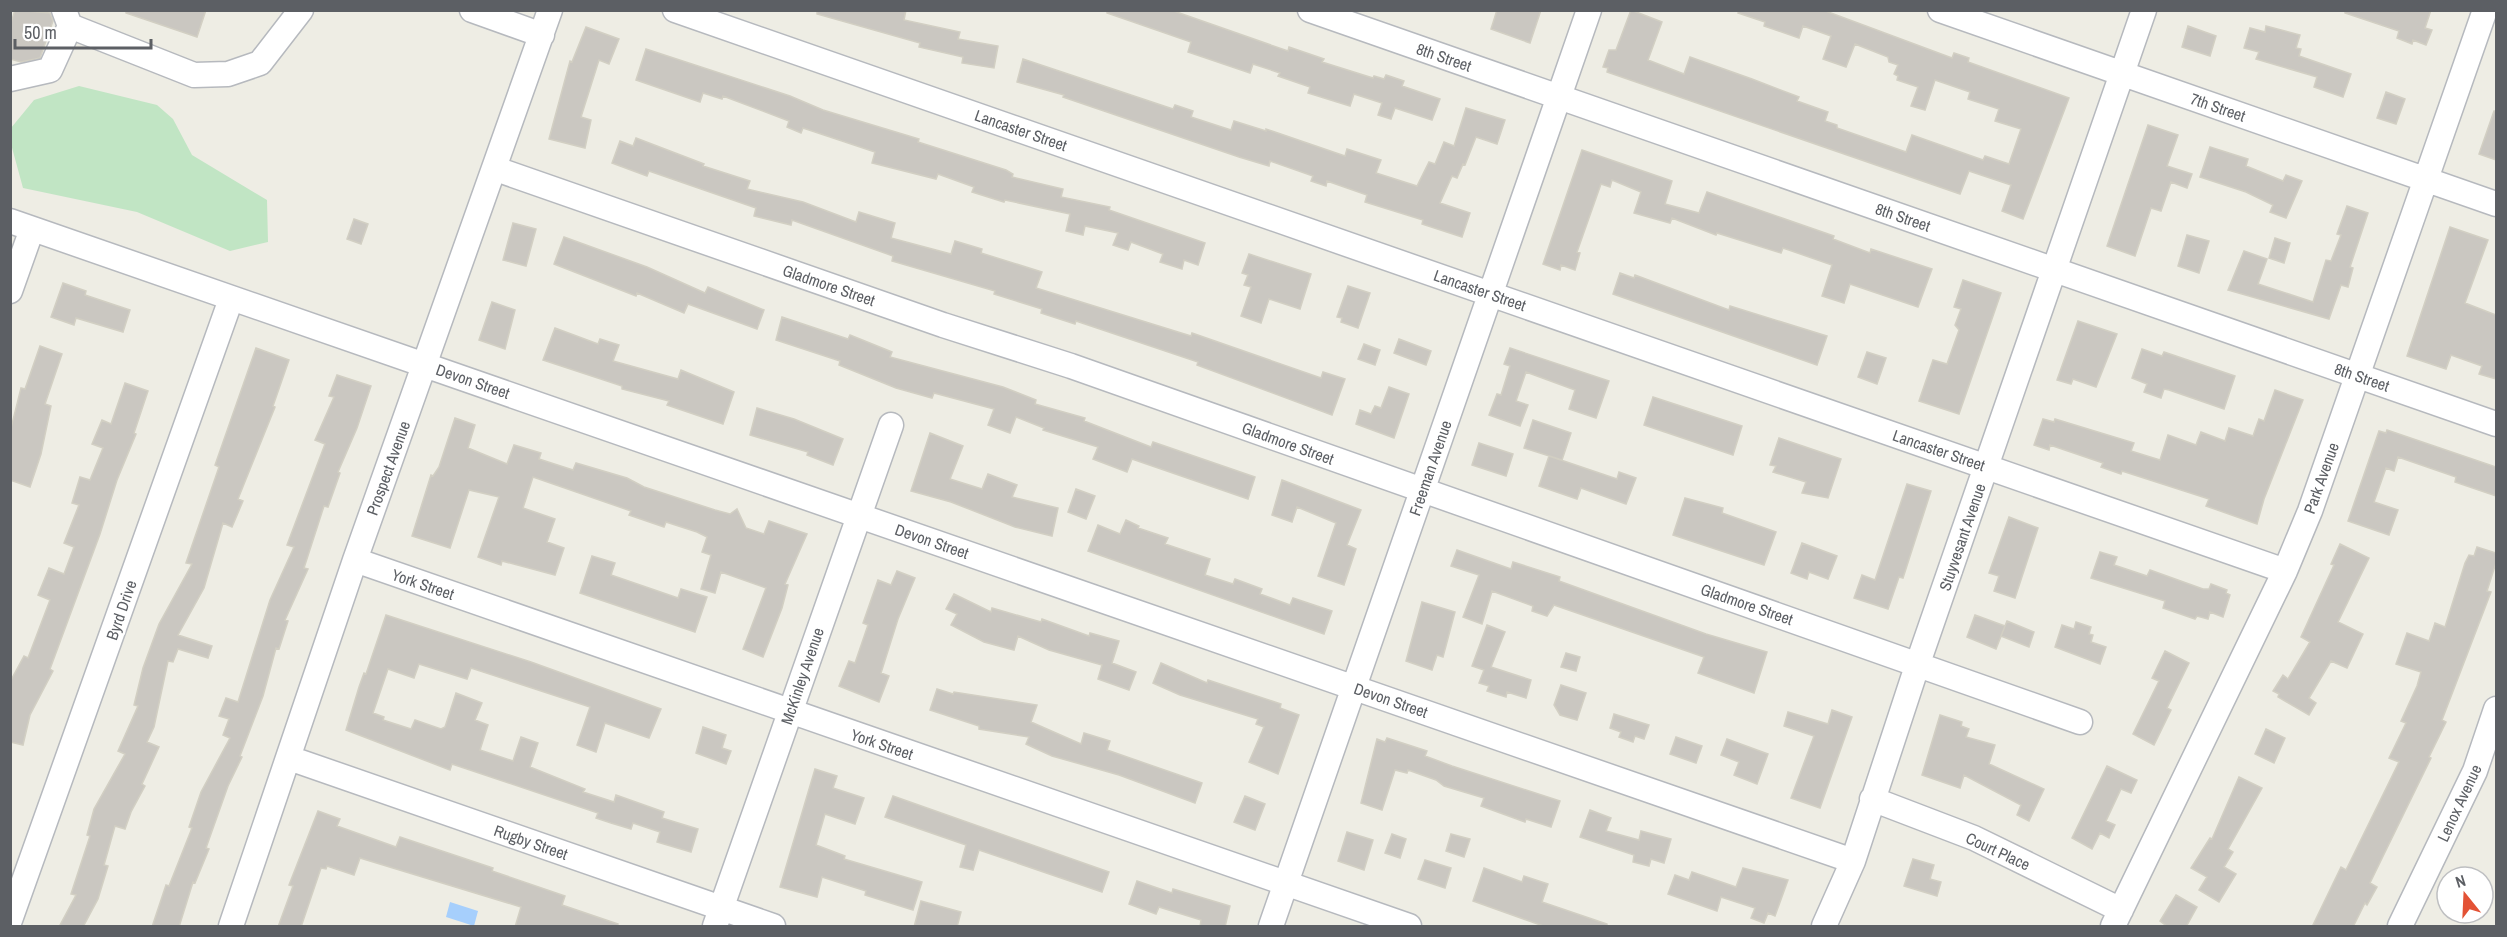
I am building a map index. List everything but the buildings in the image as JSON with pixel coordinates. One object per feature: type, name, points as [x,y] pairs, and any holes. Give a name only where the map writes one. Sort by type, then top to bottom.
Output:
[{"type":"street","points":[[10,79],[50,70],[67,18],[194,75],[228,74],[260,63],[301,10]]},
{"type":"street","points":[[472,10],[542,35]]},
{"type":"street","name":"Prospect Avenue","points":[[231,927],[355,560],[496,169],[550,10]]},
{"type":"street","name":"Lancaster Street","points":[[675,10],[2284,571]]},
{"type":"street","name":"8th Street","points":[[1310,10],[2496,424]]},
{"type":"street","name":"Freeman Avenue","points":[[1271,927],[1589,10]]},
{"type":"street","name":"7th Street","points":[[1940,10],[2496,204]]},
{"type":"street","name":"Stuyvesant Avenue","points":[[1824,927],[1853,861],[1918,663],[2144,10]]},
{"type":"street","name":"Park Avenue","points":[[2117,918],[2284,571],[2310,511],[2485,10]]},
{"type":"street","name":"Gladmore Street","points":[[496,169],[943,325],[1071,366],[2080,722]]},
{"type":"street","points":[[10,291],[21,225]]},
{"type":"street","name":"Devon Street","points":[[21,225],[1853,861]]},
{"type":"street","name":"Byrd Drive","points":[[10,920],[231,299]]},
{"type":"street","name":"McKinley Avenue","points":[[718,918],[891,425]]},
{"type":"street","name":"York Street","points":[[355,560],[1409,927]]},
{"type":"street","name":"Lenox Avenue","points":[[2400,927],[2475,771],[2496,709]]},
{"type":"street","name":"Rugby Street","points":[[289,758],[718,918],[773,927]]},
{"type":"street","name":"Court Place","points":[[1872,799],[1974,838],[2117,918]]},
{"type":"green space","points":[[79,86],[157,105],[173,119],[192,155],[267,200],[268,242],[230,251],[137,212],[23,188],[11,144],[11,128],[34,100]]},
{"type":"water","points":[[450,902],[478,911],[474,926],[446,917]]}]
